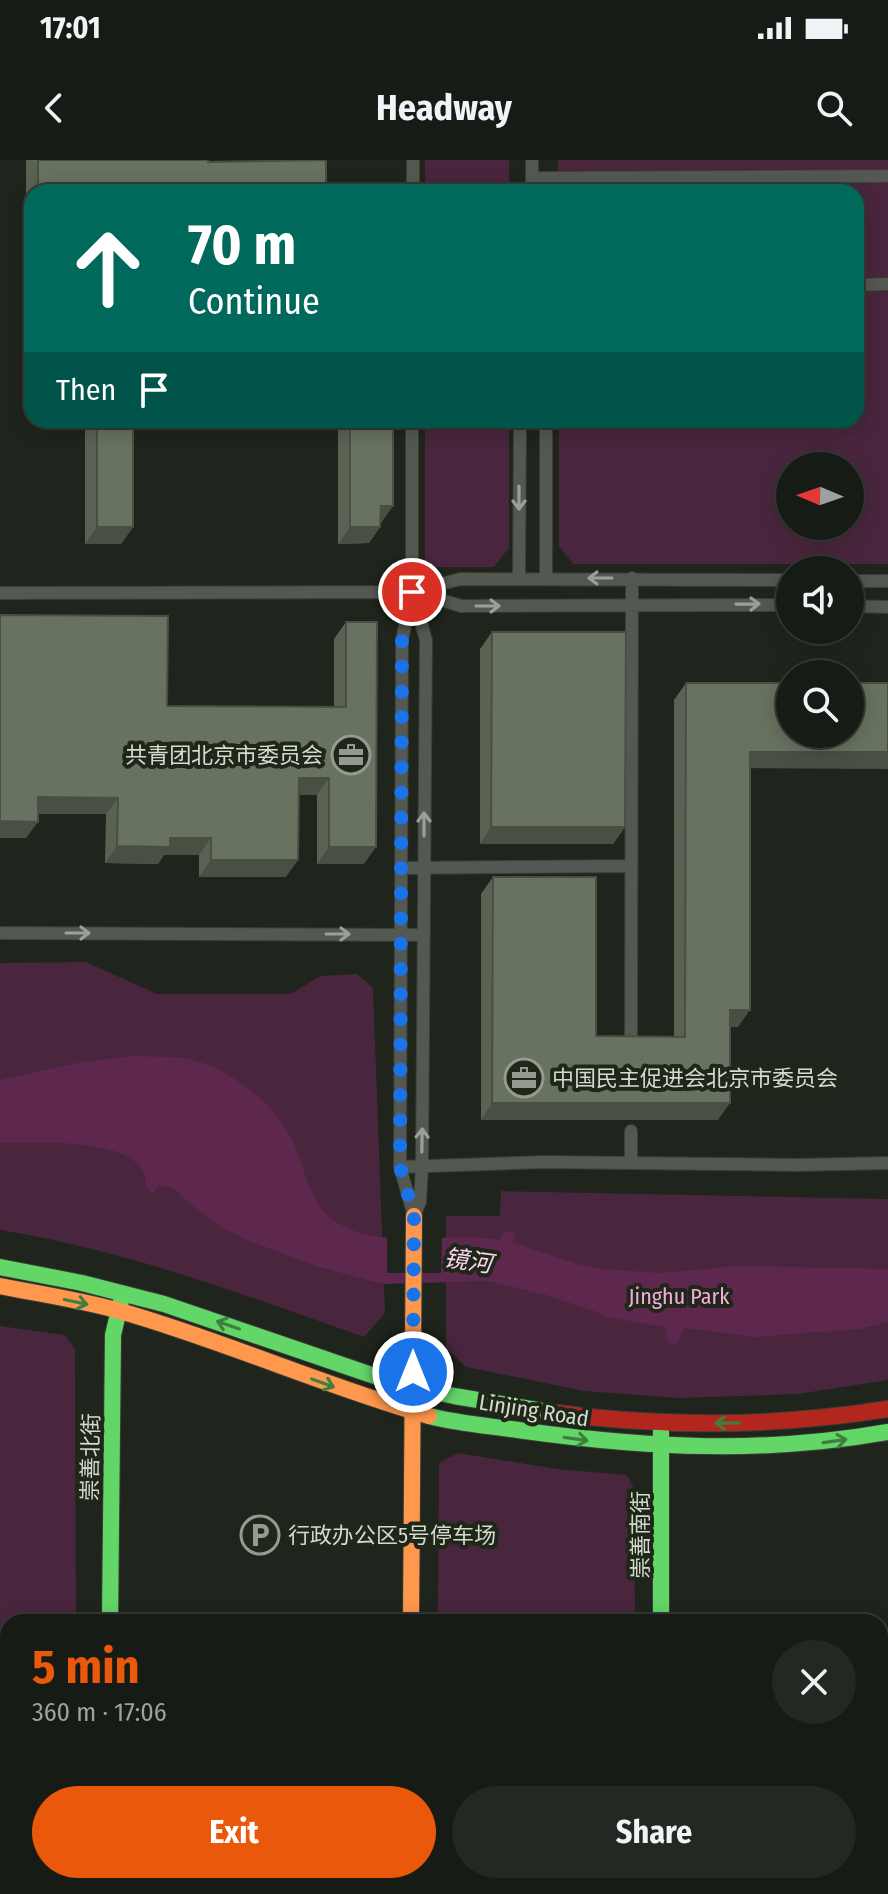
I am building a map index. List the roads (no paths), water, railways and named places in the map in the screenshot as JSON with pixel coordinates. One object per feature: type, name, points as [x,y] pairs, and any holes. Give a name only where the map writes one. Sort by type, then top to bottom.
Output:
[{"type":"street","points":[[413,160],[413,184]]},
{"type":"street","points":[[532,160],[532,184]]},
{"type":"street","points":[[572,184],[888,176]]},
{"type":"street","points":[[864,285],[888,284]]},
{"type":"street","points":[[411,1614],[414,1216],[400,1167],[402,640],[412,592],[412,428]]},
{"type":"street","points":[[519,578],[520,428]]},
{"type":"street","points":[[546,428],[546,578]]},
{"type":"street","points":[[631,1045],[632,578]]},
{"type":"street","points":[[0,593],[412,592],[460,579],[776,580]]},
{"type":"street","points":[[864,581],[888,581]]},
{"type":"street","points":[[412,592],[461,606],[776,605]]},
{"type":"street","points":[[412,592],[426,640],[422,1166],[420,1202],[414,1216]]},
{"type":"street","points":[[864,606],[888,607]]},
{"type":"street","points":[[401,868],[631,866]]},
{"type":"street","points":[[0,933],[424,935]]},
{"type":"street","points":[[631,1131],[631,1163]]},
{"type":"street","points":[[400,1167],[544,1162],[888,1163]]},
{"type":"street","name":"Linjing Road","points":[[0,1267],[60,1277],[216,1320],[430,1392],[511,1406],[661,1424],[794,1421],[888,1409]]},
{"type":"street","name":"Linjing Road","points":[[0,1286],[118,1311],[354,1394],[430,1416],[581,1440],[662,1447],[726,1448],[820,1443],[888,1432]]},
{"type":"street","name":"崇善北街","points":[[110,1614],[113,1335],[123,1293]]},
{"type":"street","name":"崇善南街","points":[[661,1424],[661,1614]]},
{"type":"water","name":"镜河","points":[[135,1056],[177,1057],[200,1062],[250,1089],[277,1116],[287,1131],[313,1194],[326,1214],[349,1229],[385,1237],[500,1240],[504,1231],[515,1233],[512,1242],[601,1269],[661,1273],[736,1266],[888,1269],[888,1322],[860,1329],[756,1337],[685,1328],[676,1345],[668,1342],[665,1327],[606,1317],[546,1295],[489,1281],[382,1284],[319,1267],[225,1229],[175,1189],[159,1185],[153,1194],[146,1187],[142,1170],[130,1158],[110,1150],[62,1143],[0,1143],[0,1080],[82,1062]]},
{"type":"place","name":"共青团北京市委员会","points":[[351,755]]},
{"type":"place","name":"中国民主促进会北京市委员会","points":[[524,1078]]},
{"type":"place","name":"行政办公区5号停车场","points":[[260,1535]]},
{"type":"park label","name":"Jinghu Park","points":[[679,1296]]}]
